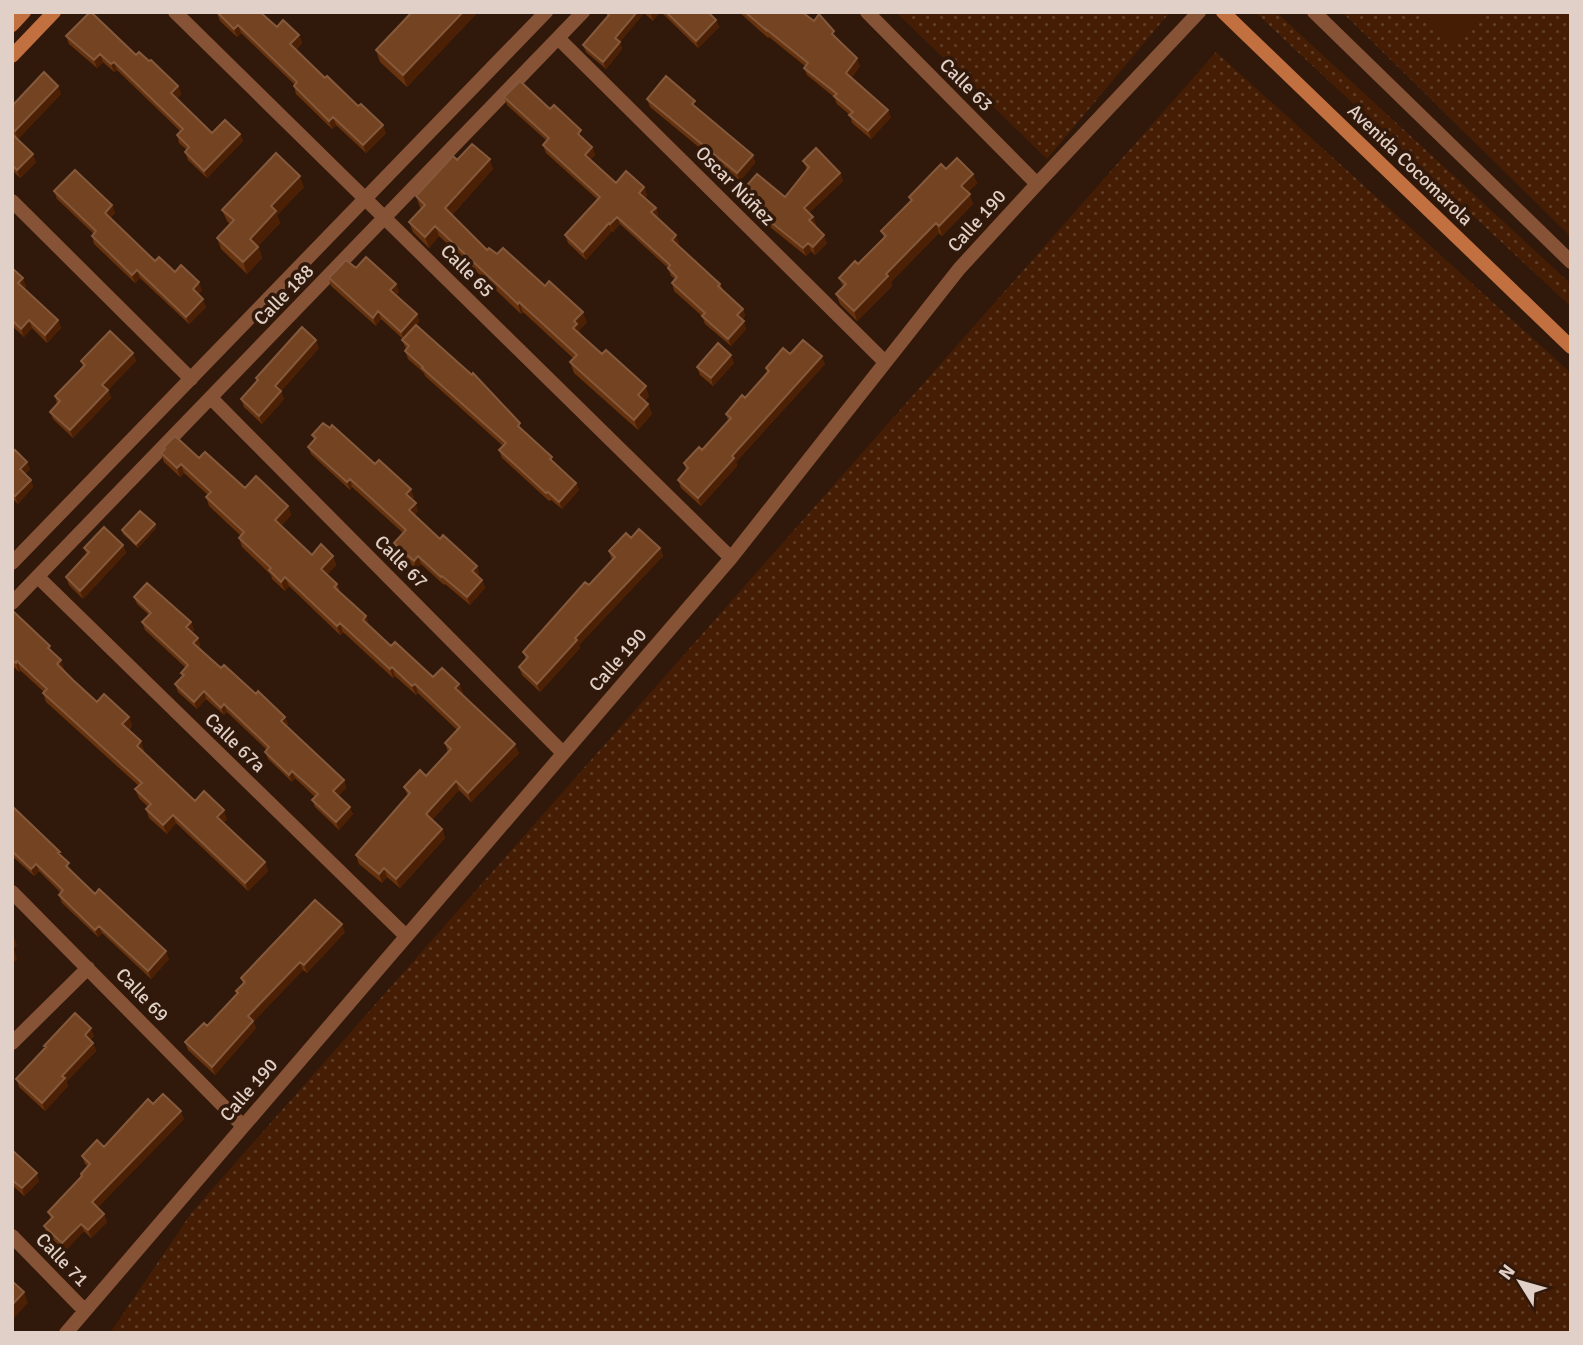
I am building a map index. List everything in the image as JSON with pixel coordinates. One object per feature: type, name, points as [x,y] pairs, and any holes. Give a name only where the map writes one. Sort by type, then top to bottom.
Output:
[{"type":"main road","points":[[12,24],[24,12]]},
{"type":"main road","points":[[12,56],[54,12]]},
{"type":"main road","name":"Avenida Cocomarola","points":[[1223,12],[1571,346]]},
{"type":"street","name":"Calle 65","points":[[175,12],[731,558]]},
{"type":"street","name":"Calle 188","points":[[12,603],[583,12]]},
{"type":"street","name":"Calle 63","points":[[867,12],[1037,184]]},
{"type":"street","name":"Calle 190","points":[[66,1333],[731,558],[959,269],[1199,12]]},
{"type":"street","points":[[1314,12],[1571,262]]},
{"type":"street","name":"Calle 188","points":[[14,557],[191,379],[539,15]]},
{"type":"street","name":"Oscar Núñez","points":[[558,38],[885,362]]},
{"type":"street","points":[[12,201],[191,379]]},
{"type":"street","name":"Calle 67","points":[[211,398],[563,753]]},
{"type":"street","name":"Calle 67a","points":[[38,576],[406,936]]},
{"type":"street","name":"Calle 69","points":[[12,892],[243,1126]]},
{"type":"street","points":[[12,1043],[89,968]]},
{"type":"street","name":"Calle 71","points":[[12,1236],[85,1311]]},
{"type":"shaded area","points":[[896,12],[1170,12],[1047,159]]},
{"type":"shaded area","points":[[1255,12],[1276,12],[1571,284],[1571,307]]},
{"type":"shaded area","points":[[1342,12],[1571,12],[1571,237]]},
{"type":"shaded area","points":[[1416,12],[1481,12],[1451,45]]},
{"type":"shaded area","points":[[1216,52],[1571,373],[1571,1331],[110,1333],[192,1212]]},
{"type":"building","points":[[90,12],[136,55],[139,52],[151,60],[178,86],[171,93],[212,133],[225,120],[240,134],[204,171],[185,152],[189,147],[177,135],[183,129],[114,62],[111,64],[100,54],[94,60],[66,36]]},
{"type":"building","points":[[217,12],[260,12],[277,27],[283,20],[299,35],[290,44],[325,78],[327,76],[358,106],[361,104],[383,125],[363,145],[333,117],[329,121],[294,86],[297,82],[238,25],[234,29]]},
{"type":"building","points":[[412,12],[463,12],[403,75],[376,50]]},
{"type":"building","points":[[608,12],[637,12],[615,38],[620,42],[603,62],[583,45],[609,15]]},
{"type":"building","points":[[666,12],[708,12],[716,20],[696,41]]},
{"type":"building","points":[[745,12],[802,12],[814,21],[819,14],[834,31],[832,34],[857,58],[846,73],[888,110],[868,131],[849,115],[853,112],[834,96],[837,94],[804,68],[808,63]]},
{"type":"building","points":[[44,72],[58,86],[15,131],[12,129],[12,106]]},
{"type":"building","points":[[666,76],[695,101],[692,104],[753,155],[737,173],[647,99]]},
{"type":"building","points":[[520,81],[550,109],[554,105],[581,130],[578,134],[592,147],[585,155],[616,183],[626,171],[644,187],[639,193],[656,208],[651,212],[676,235],[672,240],[743,309],[737,315],[744,321],[728,339],[702,316],[705,313],[672,283],[677,277],[668,268],[670,265],[617,217],[583,252],[565,235],[600,197],[543,145],[549,138],[504,97]]},
{"type":"building","points":[[12,134],[33,154],[17,170],[12,165]]},
{"type":"building","points":[[472,144],[490,159],[445,208],[487,250],[489,248],[497,254],[503,248],[545,286],[549,281],[583,312],[574,321],[577,324],[573,328],[602,354],[606,350],[646,386],[638,395],[648,404],[634,420],[570,362],[577,355],[435,226],[425,237],[409,222],[425,205],[416,196],[453,156],[457,160]]},
{"type":"building","points":[[816,148],[840,173],[804,208],[813,217],[809,220],[824,235],[813,247],[808,243],[803,248],[767,219],[769,217],[741,192],[757,174],[785,197],[809,167],[803,161]]},
{"type":"building","points":[[276,153],[300,176],[271,206],[276,211],[250,239],[258,247],[243,262],[217,238],[234,220],[222,210]]},
{"type":"building","points":[[957,158],[973,174],[961,186],[970,194],[939,226],[936,223],[854,311],[836,294],[846,284],[839,278],[855,261],[858,264],[886,236],[881,231],[912,200],[909,197],[941,164],[946,169]]},
{"type":"building","points":[[75,170],[112,205],[105,213],[155,261],[159,257],[175,272],[181,265],[199,282],[193,289],[203,299],[186,317],[137,270],[132,275],[92,236],[96,231],[54,191]]},
{"type":"building","points":[[366,257],[396,284],[390,290],[417,314],[401,332],[378,311],[373,318],[329,278],[346,260],[356,268]]},
{"type":"building","points":[[12,268],[23,278],[18,283],[58,320],[45,335],[29,320],[21,329],[12,320]]},
{"type":"building","points":[[416,325],[472,375],[473,373],[520,423],[518,426],[576,483],[559,502],[499,450],[506,443],[405,351],[409,346],[402,340]]},
{"type":"building","points":[[302,327],[316,340],[275,386],[281,391],[259,416],[241,399],[258,380],[256,378]]},
{"type":"building","points":[[110,331],[133,353],[102,385],[108,390],[70,430],[50,412],[60,401],[55,396],[85,365],[81,361]]},
{"type":"building","points":[[803,340],[822,356],[698,498],[678,480],[688,468],[684,463],[699,447],[702,450],[731,418],[726,414],[742,395],[745,398],[769,371],[766,368],[783,348],[790,354]]},
{"type":"building","points":[[718,343],[731,355],[711,378],[697,367]]},
{"type":"building","points":[[323,423],[330,428],[332,425],[375,464],[379,460],[411,489],[406,494],[416,503],[409,510],[440,539],[443,535],[477,566],[472,571],[482,580],[467,597],[418,556],[414,561],[394,543],[406,530],[350,479],[347,482],[308,447],[316,438],[312,435]]},
{"type":"building","points":[[175,436],[199,458],[205,452],[245,488],[256,476],[288,506],[275,520],[312,555],[321,544],[333,556],[321,569],[337,584],[334,587],[366,616],[363,620],[391,646],[395,642],[433,677],[442,668],[459,684],[455,688],[515,744],[468,793],[456,781],[426,814],[442,829],[396,879],[384,868],[379,874],[356,855],[410,793],[404,787],[420,770],[426,776],[451,749],[445,743],[460,727],[415,684],[412,686],[392,667],[390,669],[340,623],[337,626],[285,577],[281,582],[269,570],[271,568],[239,538],[244,532],[206,497],[211,492],[181,464],[177,468],[161,453]]},
{"type":"building","points":[[15,450],[27,462],[20,469],[31,480],[15,496],[12,493],[12,453]]},
{"type":"building","points":[[140,511],[155,524],[136,544],[122,530]]},
{"type":"building","points":[[104,527],[123,545],[80,591],[66,577],[89,552],[84,548]]},
{"type":"building","points":[[639,529],[660,548],[575,638],[577,640],[537,684],[519,667],[528,657],[523,652],[585,582],[589,585],[615,557],[609,551],[626,533],[631,538]]},
{"type":"building","points":[[147,583],[191,622],[186,627],[198,638],[193,643],[221,668],[224,665],[256,694],[258,691],[285,717],[281,721],[344,780],[333,791],[350,807],[336,822],[312,800],[318,794],[292,771],[289,775],[265,752],[269,747],[224,704],[221,708],[204,691],[194,702],[175,684],[184,675],[181,673],[188,665],[142,622],[151,613],[134,597]]},
{"type":"building","points":[[14,612],[50,646],[48,648],[61,660],[57,664],[97,702],[104,694],[129,717],[122,724],[141,741],[137,746],[195,801],[204,791],[224,810],[217,817],[265,862],[245,883],[173,815],[163,825],[146,809],[151,804],[135,789],[142,783],[43,693],[47,689],[17,661],[16,663],[12,660]]},
{"type":"building","points":[[12,806],[60,852],[58,853],[69,863],[66,866],[95,894],[99,889],[166,951],[148,971],[99,926],[95,930],[59,895],[63,890],[36,864],[31,869],[12,851]]},
{"type":"building","points":[[315,900],[342,924],[304,965],[300,962],[248,1016],[253,1021],[212,1067],[185,1042],[204,1023],[207,1026],[238,993],[236,991],[245,982],[241,978]]},
{"type":"building","points":[[75,1013],[91,1028],[85,1035],[93,1043],[62,1076],[65,1078],[42,1103],[16,1079]]},
{"type":"building","points":[[163,1094],[181,1111],[92,1202],[104,1214],[88,1230],[81,1224],[62,1243],[44,1226],[53,1217],[48,1212],[90,1164],[82,1156],[97,1140],[104,1147],[148,1099],[153,1104]]},
{"type":"building","points":[[12,1150],[37,1173],[22,1188],[12,1180]]},
{"type":"building","points":[[12,1281],[24,1292],[12,1305]]}]
